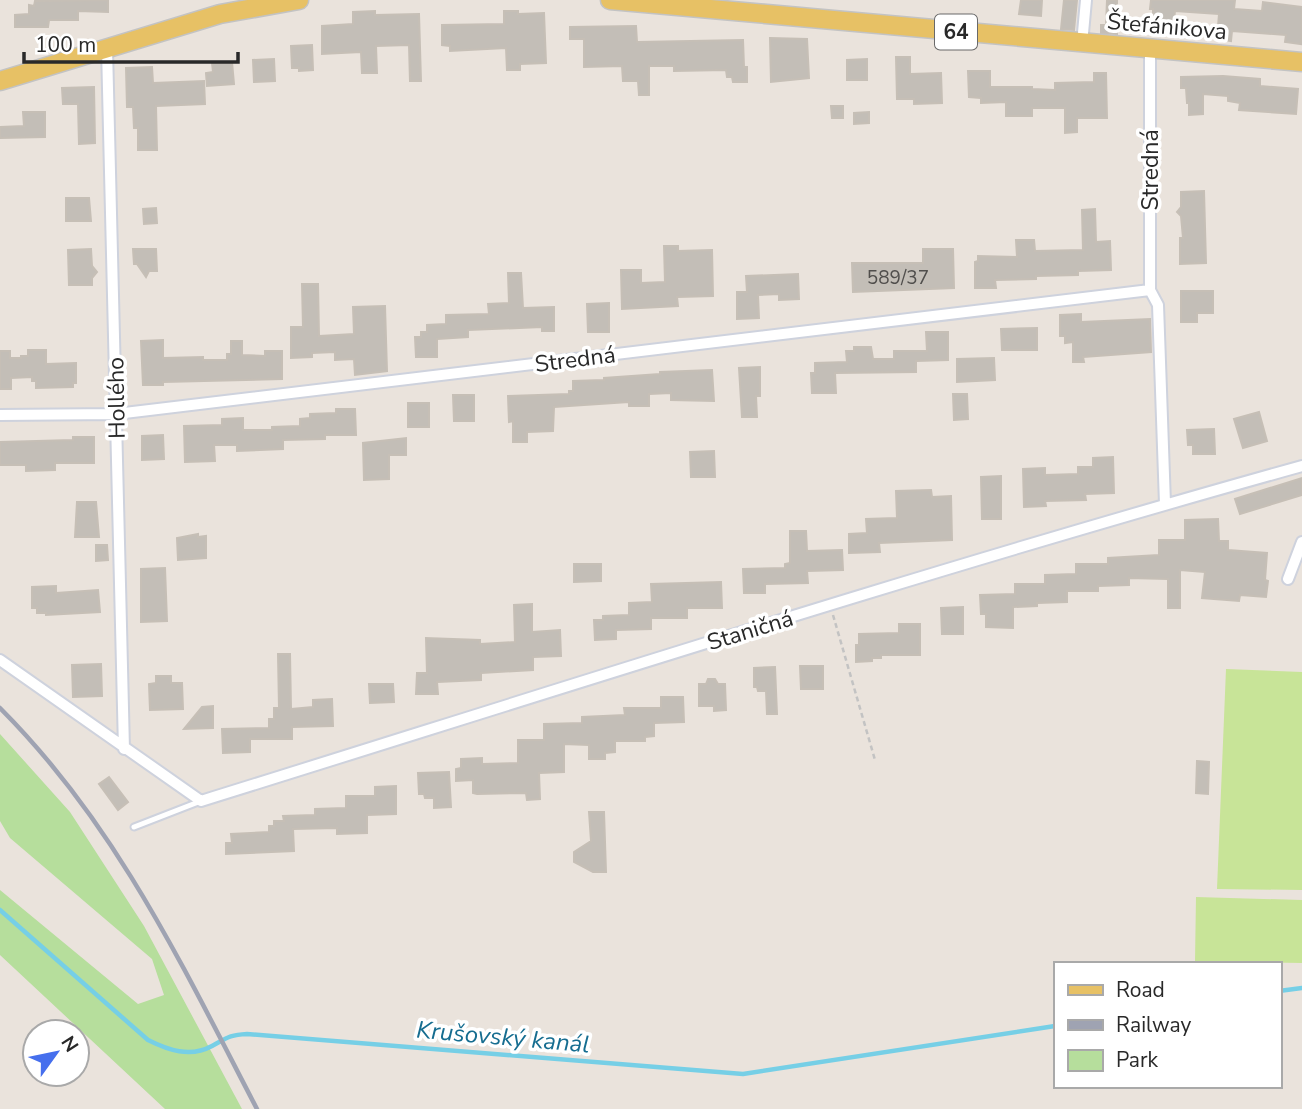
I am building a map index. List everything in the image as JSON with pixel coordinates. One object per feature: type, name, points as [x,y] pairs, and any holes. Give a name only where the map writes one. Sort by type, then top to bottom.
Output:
[{"type":"main road","points":[[0,80],[221,14],[299,0]]},
{"type":"main road","name":"Štefánikova","points":[[610,0],[1302,62]]},
{"type":"street","points":[[1082,44],[1086,0]]},
{"type":"street","name":"Hollého","points":[[107,47],[124,749]]},
{"type":"street","name":"Stredná","points":[[1150,50],[1150,290],[1158,305],[1165,504]]},
{"type":"street","name":"Stredná","points":[[0,415],[116,414],[1150,290]]},
{"type":"street","name":"Staničná","points":[[201,801],[830,605],[1165,504],[1302,466]]},
{"type":"street","points":[[1288,579],[1302,542]]},
{"type":"street","points":[[0,660],[201,801]]},
{"type":"lane","points":[[134,827],[201,801]]},
{"type":"path","points":[[830,605],[874,760]]},
{"type":"green space","points":[[1226,669],[1302,672],[1302,890],[1217,889]]},
{"type":"green space","points":[[0,734],[70,812],[144,926],[242,1109],[165,1109],[91,1040],[91,1018],[68,1018],[0,955],[0,890],[138,1004],[164,995],[152,959],[10,838],[0,821]]},
{"type":"green space","points":[[1196,897],[1302,900],[1302,963],[1195,961]]},
{"type":"building","points":[[108,0],[108,12],[78,11],[78,20],[49,20],[48,27],[15,27],[15,15],[29,14],[29,5],[34,6],[35,1]]},
{"type":"building","points":[[1021,0],[1042,0],[1041,16],[1019,14]]},
{"type":"building","points":[[1064,0],[1077,0],[1074,30],[1061,29]]},
{"type":"building","points":[[1107,0],[1117,0],[1117,34],[1101,33],[1101,25],[1106,25]]},
{"type":"building","points":[[1151,0],[1235,0],[1234,9],[1262,11],[1263,2],[1302,7],[1301,44],[1285,42],[1286,35],[1232,31],[1231,41],[1217,39],[1219,14],[1175,11],[1174,21],[1153,19]]},
{"type":"building","points":[[375,11],[375,15],[419,14],[421,81],[410,81],[409,45],[376,46],[377,73],[362,73],[361,52],[322,54],[322,26],[353,24],[353,12]]},
{"type":"building","points":[[504,11],[518,11],[518,14],[544,13],[546,63],[520,64],[520,70],[507,70],[506,48],[450,51],[450,46],[442,45],[442,25],[504,24]]},
{"type":"building","points":[[636,26],[637,42],[743,40],[747,82],[733,82],[732,77],[727,77],[726,70],[674,71],[674,66],[649,66],[649,95],[639,95],[638,81],[623,81],[622,66],[584,67],[584,39],[570,39],[570,27]]},
{"type":"building","points":[[770,38],[807,39],[809,78],[771,82]]},
{"type":"building","points":[[312,45],[313,70],[299,71],[299,68],[292,68],[291,46]]},
{"type":"building","points":[[896,57],[910,57],[910,74],[941,73],[942,103],[914,104],[914,99],[897,99]]},
{"type":"building","points":[[274,59],[275,81],[254,82],[253,60]]},
{"type":"building","points":[[867,59],[867,80],[847,80],[847,60]]},
{"type":"building","points":[[232,62],[234,84],[207,86],[206,73],[213,72],[212,63]]},
{"type":"building","points":[[152,67],[153,83],[204,81],[205,104],[156,106],[157,150],[138,150],[138,128],[134,128],[133,107],[127,107],[126,68]]},
{"type":"building","points":[[968,71],[990,71],[990,87],[1055,90],[1055,83],[1094,82],[1094,73],[1106,73],[1107,118],[1077,118],[1077,132],[1065,133],[1065,108],[1032,108],[1032,116],[1006,116],[1006,102],[981,103],[981,98],[969,97]]},
{"type":"building","points":[[1181,77],[1260,79],[1260,86],[1298,89],[1296,114],[1239,110],[1240,103],[1228,101],[1228,96],[1203,94],[1203,114],[1189,115],[1186,88],[1181,88]]},
{"type":"building","points":[[94,87],[95,143],[79,144],[78,104],[63,104],[62,88]]},
{"type":"building","points":[[831,106],[843,106],[843,118],[832,118]]},
{"type":"building","points":[[23,112],[45,112],[45,137],[0,138],[0,127],[24,126]]},
{"type":"building","points":[[869,112],[869,123],[854,124],[854,113]]},
{"type":"building","points":[[1204,191],[1206,263],[1180,264],[1180,238],[1183,238],[1181,216],[1177,212],[1181,207],[1181,192]]},
{"type":"building","points":[[66,198],[89,198],[91,221],[66,221]]},
{"type":"building","points":[[156,208],[157,223],[144,224],[143,209]]},
{"type":"building","points":[[1095,209],[1096,242],[1110,241],[1111,270],[1078,271],[1078,275],[1036,276],[1036,279],[995,280],[996,288],[975,288],[975,262],[978,261],[978,256],[1017,257],[1016,240],[1034,240],[1035,251],[1083,250],[1082,210]]},
{"type":"building","points":[[664,246],[678,246],[678,251],[712,250],[713,296],[677,297],[678,306],[622,309],[621,270],[641,270],[641,283],[665,282]]},
{"type":"building","points":[[91,249],[92,266],[97,272],[92,278],[92,285],[69,285],[68,250]]},
{"type":"building","points":[[133,249],[156,249],[157,271],[149,271],[146,277],[137,264],[134,264]]},
{"type":"building","points":[[923,249],[953,249],[954,288],[853,292],[852,263],[923,263]]},
{"type":"building","points":[[508,273],[521,273],[523,308],[554,307],[554,331],[542,331],[542,327],[468,330],[468,337],[437,339],[437,357],[416,357],[415,337],[421,337],[421,332],[427,332],[427,325],[446,324],[446,315],[489,314],[488,304],[509,303]]},
{"type":"building","points":[[798,274],[799,299],[779,300],[779,294],[758,295],[759,318],[737,319],[737,292],[747,292],[746,276]]},
{"type":"building","points":[[302,284],[318,284],[319,336],[354,334],[353,307],[385,306],[387,371],[355,375],[354,359],[335,360],[335,352],[312,353],[312,357],[291,358],[291,327],[303,327]]},
{"type":"building","points":[[1181,291],[1213,291],[1213,313],[1197,313],[1197,322],[1181,322]]},
{"type":"building","points":[[609,303],[609,332],[588,332],[587,304]]},
{"type":"building","points":[[1081,314],[1081,322],[1150,319],[1151,352],[1083,357],[1084,362],[1073,362],[1073,342],[1065,343],[1065,336],[1060,336],[1060,315]]},
{"type":"building","points":[[1037,328],[1037,350],[1002,350],[1001,329]]},
{"type":"building","points":[[926,332],[948,332],[948,360],[916,361],[916,372],[835,373],[836,393],[812,393],[811,373],[815,373],[815,363],[847,362],[846,351],[854,351],[854,347],[871,347],[873,359],[894,359],[894,351],[927,351]]},
{"type":"building","points":[[163,340],[163,358],[203,357],[203,360],[227,360],[227,354],[231,354],[231,341],[242,341],[242,355],[265,356],[265,351],[282,351],[282,379],[163,382],[163,385],[143,385],[141,341]]},
{"type":"building","points":[[28,350],[46,350],[46,364],[76,363],[76,383],[73,383],[73,387],[36,388],[36,381],[32,381],[32,377],[11,378],[11,389],[0,389],[0,351],[10,351],[10,358],[21,358],[28,356]]},
{"type":"building","points":[[994,358],[995,380],[957,382],[957,359]]},
{"type":"building","points":[[760,367],[760,396],[756,396],[757,417],[742,417],[739,368]]},
{"type":"building","points":[[712,370],[714,401],[671,400],[671,393],[649,394],[649,406],[629,406],[629,402],[554,407],[553,431],[527,432],[527,442],[513,442],[513,421],[509,422],[508,396],[569,394],[569,391],[573,391],[573,381],[604,380],[660,372]]},
{"type":"building","points":[[953,394],[967,394],[968,419],[954,420]]},
{"type":"building","points":[[453,395],[474,395],[474,421],[454,421]]},
{"type":"building","points":[[408,403],[429,403],[429,427],[408,427]]},
{"type":"building","points":[[336,409],[355,409],[356,435],[325,435],[325,439],[283,440],[283,449],[237,451],[237,445],[214,445],[215,461],[185,462],[184,426],[222,425],[222,419],[243,418],[243,430],[272,430],[272,427],[300,426],[300,419],[310,418],[310,414],[336,413]]},
{"type":"building","points":[[1259,412],[1267,441],[1243,448],[1234,419]]},
{"type":"building","points":[[1214,429],[1215,454],[1193,454],[1193,445],[1188,445],[1187,430]]},
{"type":"building","points":[[163,435],[164,459],[142,460],[142,436]]},
{"type":"building","points":[[73,437],[94,437],[94,463],[55,463],[55,470],[26,471],[26,465],[0,465],[0,442],[73,440]]},
{"type":"building","points":[[406,438],[406,455],[389,455],[389,479],[364,480],[363,443]]},
{"type":"building","points":[[714,451],[715,477],[691,477],[690,452]]},
{"type":"building","points":[[1113,457],[1114,493],[1085,494],[1086,500],[1045,501],[1046,506],[1024,507],[1023,469],[1045,468],[1045,475],[1078,474],[1078,467],[1093,467],[1093,458]]},
{"type":"building","points":[[1001,476],[1001,519],[982,519],[981,477]]},
{"type":"building","points":[[1302,478],[1302,495],[1240,514],[1235,499]]},
{"type":"building","points":[[931,490],[932,497],[951,496],[952,540],[879,543],[880,552],[849,553],[849,534],[867,533],[866,519],[897,518],[896,491]]},
{"type":"building","points":[[77,502],[96,502],[99,537],[75,537]]},
{"type":"building","points":[[1218,519],[1219,541],[1228,541],[1228,550],[1267,553],[1266,597],[1240,595],[1239,601],[1202,598],[1205,572],[1180,570],[1180,608],[1168,608],[1168,579],[1129,578],[1129,585],[1098,586],[1098,591],[1067,591],[1067,602],[1013,607],[1013,628],[986,627],[986,614],[981,614],[980,595],[1015,594],[1015,584],[1045,584],[1045,575],[1076,574],[1076,564],[1108,564],[1108,558],[1159,555],[1159,540],[1185,540],[1185,520]]},
{"type":"building","points":[[790,531],[806,531],[807,551],[842,550],[843,570],[807,571],[808,583],[765,584],[765,593],[744,593],[743,569],[785,568],[785,564],[790,563]]},
{"type":"building","points":[[198,534],[198,537],[206,536],[206,558],[178,560],[177,538]]},
{"type":"building","points":[[96,545],[107,545],[108,560],[96,561]]},
{"type":"building","points":[[574,564],[601,564],[601,581],[574,582]]},
{"type":"building","points":[[165,568],[167,621],[141,622],[141,569]]},
{"type":"building","points":[[721,582],[722,608],[687,608],[687,618],[651,618],[651,629],[616,630],[616,639],[595,640],[594,620],[603,620],[603,616],[629,615],[629,603],[652,602],[651,584]]},
{"type":"building","points":[[56,586],[56,593],[98,590],[100,612],[46,615],[37,613],[37,608],[32,608],[32,587]]},
{"type":"building","points":[[532,604],[532,632],[560,630],[561,656],[533,657],[533,670],[481,673],[481,680],[437,682],[438,694],[416,694],[417,673],[427,673],[426,638],[480,640],[480,644],[515,642],[514,605]]},
{"type":"building","points":[[963,607],[963,634],[942,634],[941,608]]},
{"type":"building","points":[[899,624],[920,624],[920,655],[881,655],[881,658],[872,658],[872,661],[856,662],[859,634],[899,633]]},
{"type":"building","points":[[278,654],[290,654],[291,709],[313,707],[313,700],[332,699],[333,726],[292,727],[292,739],[250,739],[250,752],[223,753],[222,729],[269,728],[269,719],[274,719],[274,708],[279,708]]},
{"type":"building","points":[[101,664],[102,696],[73,697],[72,665]]},
{"type":"building","points":[[800,666],[823,666],[823,689],[801,689]]},
{"type":"building","points":[[775,667],[777,714],[767,714],[766,691],[758,691],[757,687],[754,687],[754,668]]},
{"type":"building","points":[[156,676],[171,676],[171,683],[182,683],[183,709],[150,710],[149,684],[156,683]]},
{"type":"building","points":[[708,679],[725,684],[726,710],[714,711],[714,706],[699,706],[699,684],[706,684]]},
{"type":"building","points":[[369,684],[393,684],[394,702],[370,703]]},
{"type":"building","points":[[661,697],[683,697],[684,722],[654,723],[654,736],[645,737],[645,741],[615,741],[615,752],[605,753],[605,759],[589,759],[589,745],[564,744],[564,772],[539,773],[540,799],[527,800],[526,793],[477,794],[473,793],[473,780],[456,781],[456,769],[461,768],[461,759],[482,758],[482,764],[518,763],[518,740],[544,740],[544,724],[582,723],[582,717],[625,715],[624,708],[661,708]]},
{"type":"building","points":[[213,706],[213,728],[184,729],[202,707]]},
{"type":"building","points":[[1197,761],[1209,762],[1208,794],[1196,793]]},
{"type":"building","points":[[449,772],[451,807],[434,808],[434,798],[425,798],[424,794],[419,794],[418,773]]},
{"type":"building","points":[[109,777],[128,802],[118,810],[99,784]]},
{"type":"building","points":[[396,786],[396,814],[367,815],[367,833],[337,834],[337,828],[293,829],[294,851],[226,854],[226,843],[232,843],[231,834],[269,832],[269,826],[274,826],[274,821],[284,821],[283,816],[315,815],[315,809],[346,808],[346,796],[375,796],[375,787]]},
{"type":"building","points":[[589,812],[604,812],[606,872],[593,872],[574,862],[574,852],[591,841]]},
{"type":"waterway","name":"Krušovský kanál","points":[[0,910],[148,1040],[163,1047],[187,1052],[204,1050],[228,1037],[247,1034],[743,1074],[1054,1026]]},
{"type":"waterway","name":"Krušovský kanál","points":[[1281,991],[1302,988]]},
{"type":"railway","points":[[0,708],[79,799],[113,848],[173,949],[257,1109]]}]
